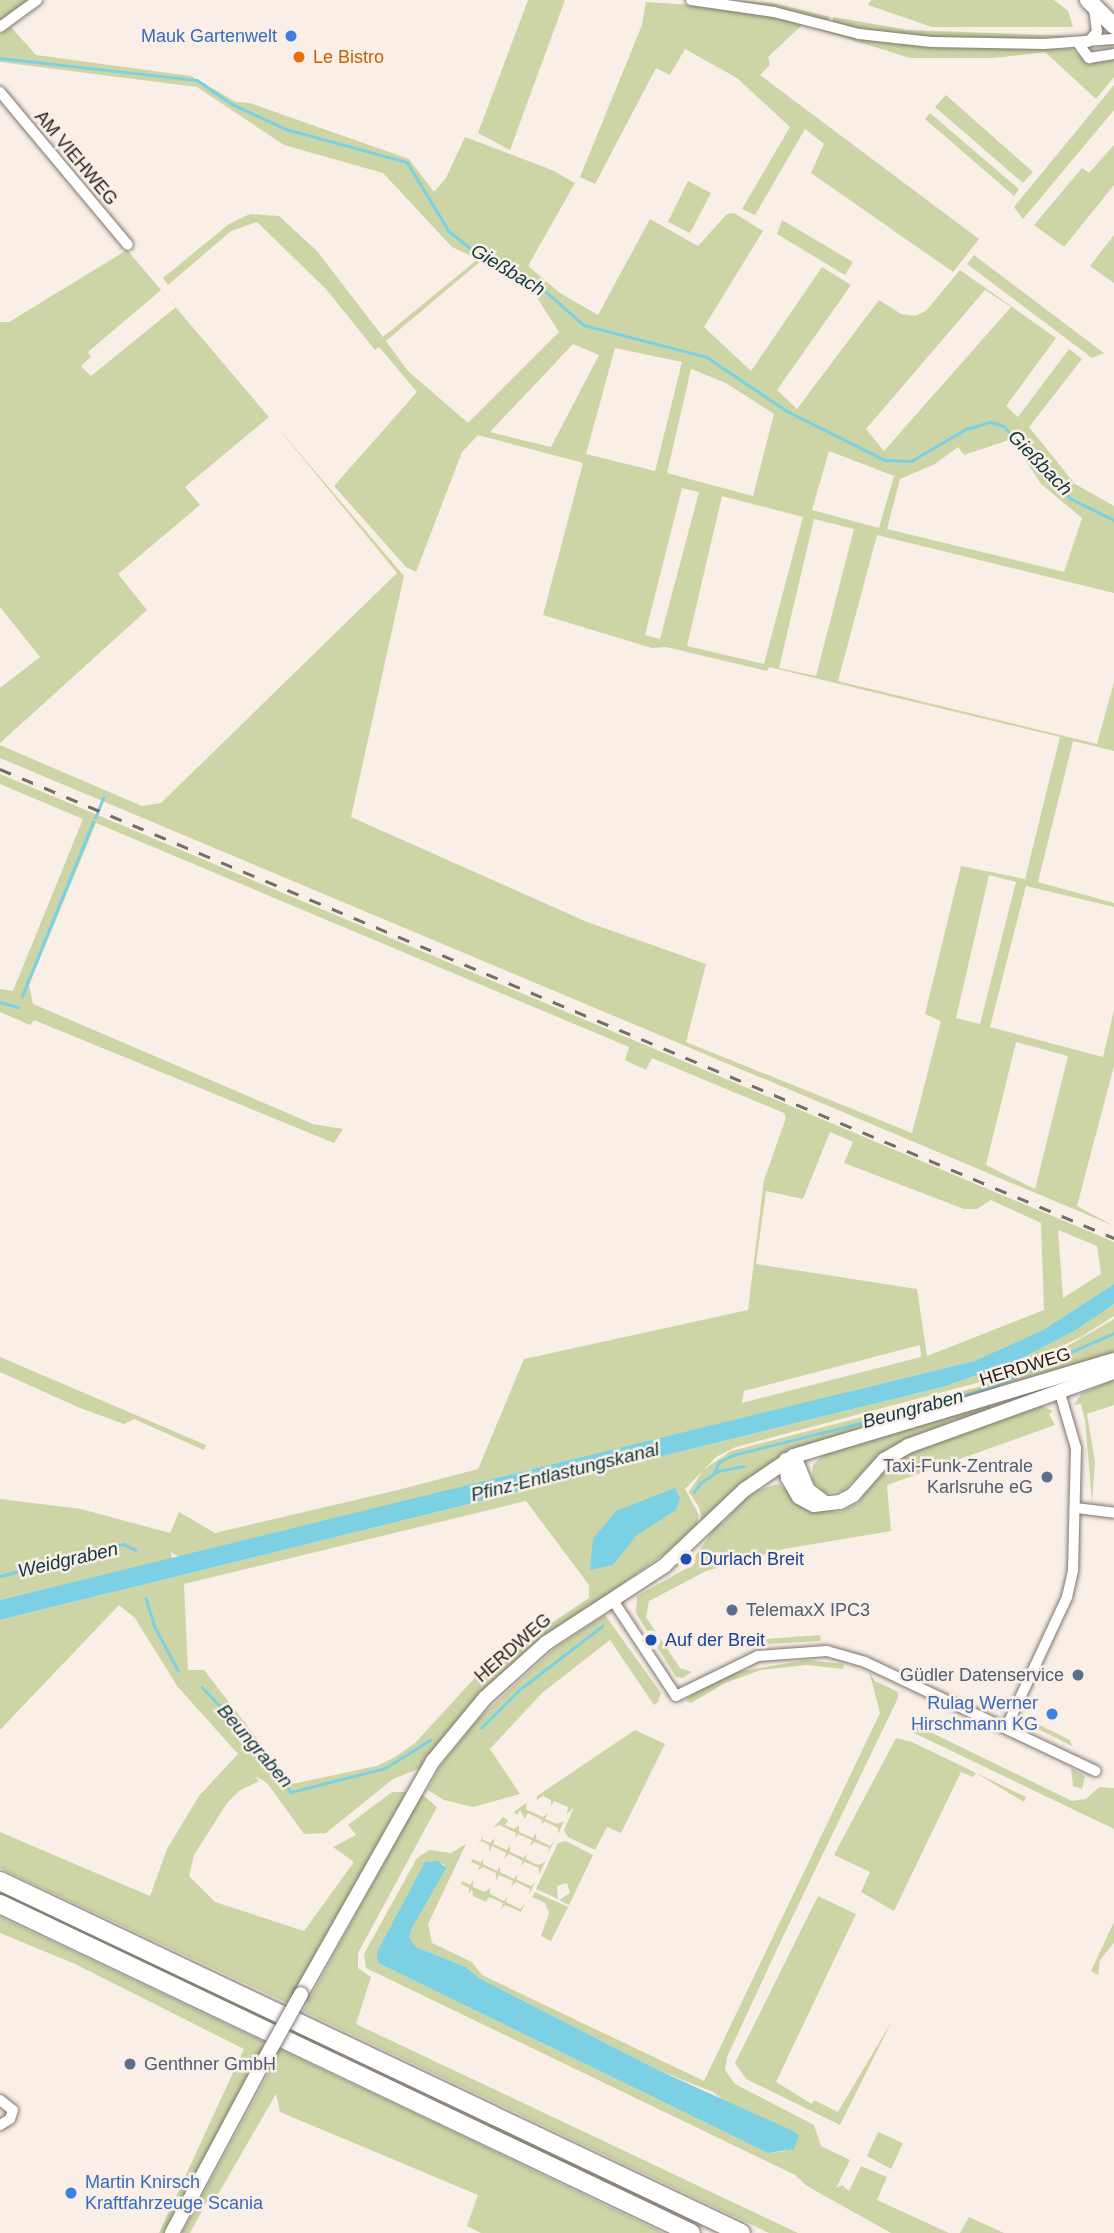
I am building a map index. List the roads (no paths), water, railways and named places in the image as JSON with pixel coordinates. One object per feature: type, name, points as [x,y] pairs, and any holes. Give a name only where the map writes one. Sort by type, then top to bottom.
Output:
[{"type":"highway","points":[[0,1881],[741,2233]]},
{"type":"highway","points":[[0,1903],[691,2233]]},
{"type":"main road","points":[[1089,1],[1114,26]]},
{"type":"main road","name":"HERDWEG","points":[[172,2233],[401,1812],[448,1741],[526,1659],[672,1561],[757,1479],[790,1458],[1114,1360]]},
{"type":"main road","points":[[757,1479],[792,1488],[806,1502],[826,1504],[853,1495],[884,1460],[908,1446],[1114,1372]]},
{"type":"main road","points":[[790,1458],[792,1488]]},
{"type":"main road","points":[[790,1458],[808,1490],[826,1504]]},
{"type":"street","points":[[0,27],[37,0]]},
{"type":"street","points":[[691,0],[774,12],[859,34],[932,42],[1083,43],[1114,38]]},
{"type":"street","points":[[1083,43],[1098,24],[1089,1]]},
{"type":"street","points":[[1083,43],[1089,58],[1114,54]]},
{"type":"street","name":"AM VIEHWEG","points":[[0,92],[128,244]]},
{"type":"street","points":[[1006,1728],[1067,1597],[1073,1570],[1076,1448],[1059,1390]]},
{"type":"street","points":[[1076,1508],[1114,1513]]},
{"type":"street","points":[[612,1599],[676,1696],[758,1656],[827,1651],[865,1662],[1096,1771]]},
{"type":"street","points":[[0,2100],[12,2107],[3,2124]]},
{"type":"water","name":"Pfinz-Entlastungskanal","points":[[1114,1284],[1114,1304],[1074,1331],[1014,1362],[946,1386],[0,1620],[0,1600],[974,1361],[1043,1330]]},
{"type":"water","points":[[675,1488],[680,1498],[676,1510],[637,1535],[613,1565],[590,1570],[593,1539],[616,1511]]},
{"type":"water","points":[[438,1861],[446,1868],[412,1928],[409,1937],[416,1947],[466,1967],[479,1978],[660,2071],[793,2131],[799,2136],[794,2149],[768,2153],[378,1963],[377,1952],[425,1862]]},
{"type":"waterway","name":"Gießbach","points":[[0,58],[197,80],[232,104],[286,129],[407,162],[449,231],[476,253],[544,290],[584,325],[707,357],[787,411],[885,460],[911,461],[966,429],[991,422],[1004,426],[1070,498],[1114,520]]},
{"type":"waterway","points":[[95,818],[103,798]]},
{"type":"waterway","points":[[22,996],[93,822]]},
{"type":"waterway","points":[[0,1002],[18,1007]]},
{"type":"waterway","name":"Beungraben","points":[[713,1474],[719,1462],[733,1455],[944,1402],[997,1385],[1114,1333]]},
{"type":"waterway","name":"Beungraben","points":[[699,1484],[718,1471],[744,1466]]},
{"type":"waterway","points":[[694,1492],[700,1484]]},
{"type":"waterway","name":"Weidgraben","points":[[0,1576],[123,1544],[136,1550]]},
{"type":"waterway","name":"Weidgraben","points":[[146,1598],[155,1627],[178,1670]]},
{"type":"waterway","name":"Beungraben","points":[[481,1728],[519,1690],[602,1626]]},
{"type":"waterway","name":"Beungraben","points":[[202,1687],[236,1722],[291,1792],[385,1768],[430,1740]]},
{"type":"railway","points":[[0,769],[1114,1238]]},
{"type":"place","name":"Mauk Gartenwelt","points":[[291,36]]},
{"type":"place","name":"Le Bistro","points":[[299,57]]},
{"type":"place","name":"Taxi-Funk-Zentrale Karlsruhe eG","points":[[1047,1477]]},
{"type":"place","name":"Durlach Breit","points":[[686,1559]]},
{"type":"place","name":"TelemaxX IPC3","points":[[732,1610]]},
{"type":"place","name":"Auf der Breit","points":[[651,1640]]},
{"type":"place","name":"Güdler Datenservice","points":[[1078,1675]]},
{"type":"place","name":"Rulag Werner Hirschmann KG","points":[[1052,1714]]},
{"type":"place","name":"Genthner GmbH","points":[[130,2064]]},
{"type":"place","name":"Martin Knirsch Kraftfahrzeuge Scania","points":[[71,2193]]}]
